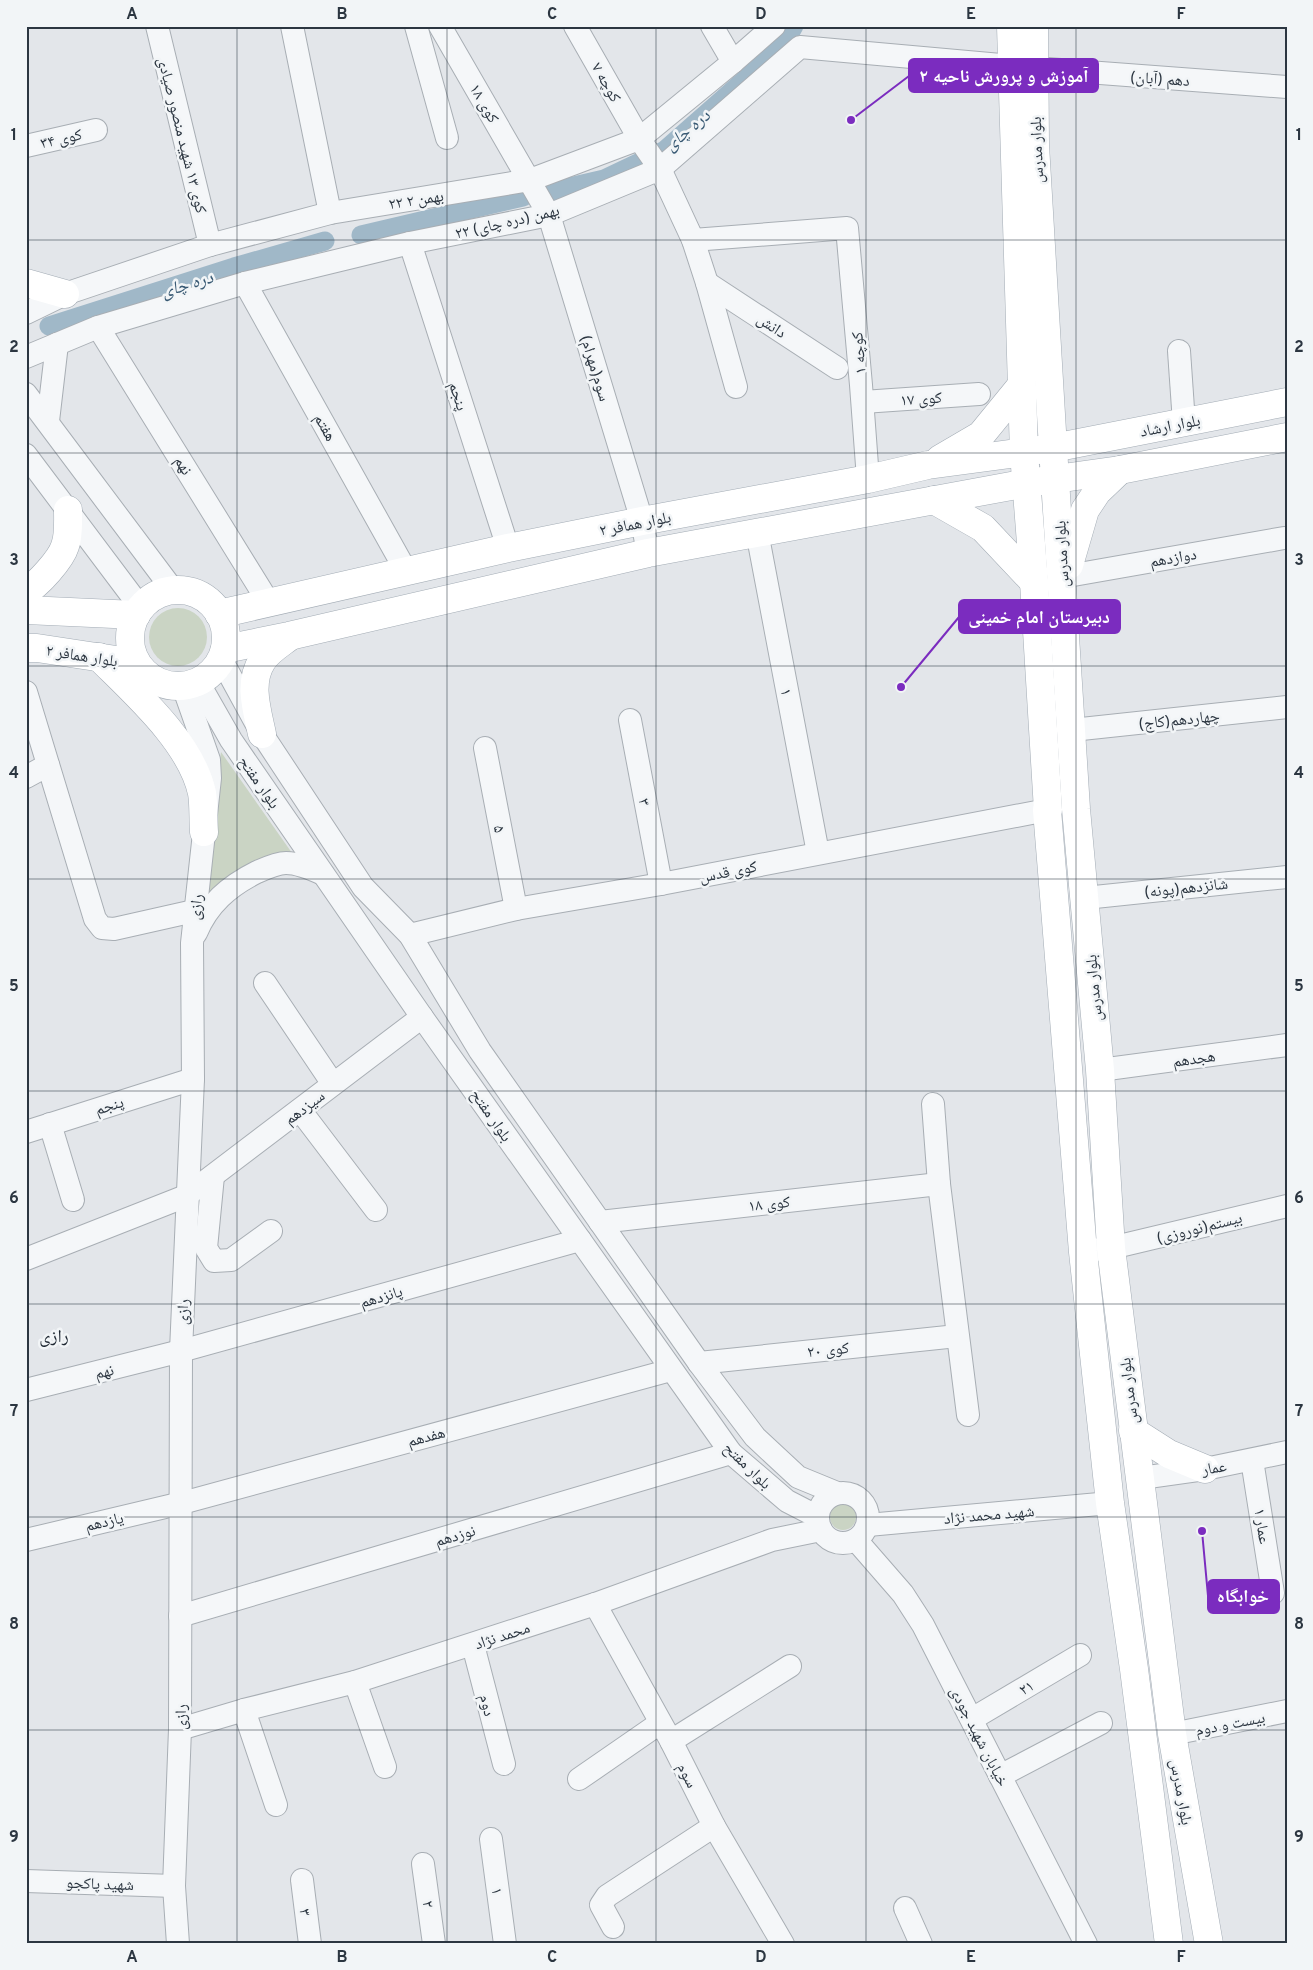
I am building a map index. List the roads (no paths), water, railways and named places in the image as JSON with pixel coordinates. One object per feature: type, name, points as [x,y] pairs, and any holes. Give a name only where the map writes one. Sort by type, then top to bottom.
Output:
[{"type":"main road","name":"بلوار مدرس","points":[[1011,26],[1023,67],[1034,145],[1076,809],[1100,1070],[1111,1248],[1172,1734],[1209,1944]]},
{"type":"main road","name":"بلوار مدرس","points":[[1034,26],[1023,67],[1021,386],[1047,810],[1083,1252],[1110,1503],[1169,1944]]},
{"type":"main road","points":[[26,283],[65,294]]},
{"type":"main road","points":[[928,465],[981,435],[1021,386]]},
{"type":"main road","name":"بلوار ارشاد","points":[[1053,448],[1287,402]]},
{"type":"main road","points":[[1056,478],[1120,470],[1287,437]]},
{"type":"main road","name":"بلوار همافر ۲","points":[[219,614],[508,548],[642,521],[868,479],[928,465],[1053,448]]},
{"type":"main road","points":[[1062,577],[1072,560],[1079,528],[1086,510],[1097,492],[1120,470]]},
{"type":"main road","name":"بلوار همافر ۲","points":[[223,654],[289,636],[648,553],[1056,478]]},
{"type":"main road","points":[[934,500],[983,528],[1034,582]]},
{"type":"main road","points":[[26,591],[32,588],[51,568],[65,547],[68,510]]},
{"type":"main road","points":[[174,590],[200,595],[211,603],[224,624],[226,636],[223,654],[208,676],[191,684],[165,685],[155,680],[145,674],[137,663],[132,650],[130,637],[138,612],[150,599],[161,593],[174,590]]},
{"type":"main road","points":[[26,610],[138,612]]},
{"type":"main road","points":[[258,727],[254,700],[254,684],[258,670],[268,653],[289,636]]},
{"type":"main road","name":"بلوار همافر ۲","points":[[28,651],[99,657],[137,663]]},
{"type":"main road","points":[[99,657],[155,713],[175,739],[192,767],[202,794],[204,832]]},
{"type":"main road","points":[[1047,810],[1076,809]]},
{"type":"main road","points":[[1133,1431],[1169,1454],[1205,1469]]},
{"type":"main road","points":[[1143,1739],[1172,1734]]},
{"type":"street","name":"کوی ۱۳ شهید منصور صیادی","points":[[157,26],[210,245]]},
{"type":"street","points":[[292,26],[330,213]]},
{"type":"street","points":[[416,26],[447,138]]},
{"type":"street","name":"کوی ۱۸","points":[[440,26],[549,215]]},
{"type":"street","name":"کوچه ۷","points":[[575,26],[660,170],[693,240],[736,387]]},
{"type":"street","points":[[712,26],[733,62]]},
{"type":"street","name":"۲۲ بهمن ۲","points":[[26,313],[65,294],[210,245],[330,213],[530,180],[640,139],[774,26]]},
{"type":"street","name":"۲۲ بهمن (دره چای)","points":[[26,358],[98,327],[245,283],[410,243],[549,215],[660,170],[800,48],[1023,67]]},
{"type":"street","name":"دهم (آبان)","points":[[1023,67],[1287,87]]},
{"type":"street","name":"کوی ۳۴","points":[[26,146],[96,130]]},
{"type":"street","name":"سوم(مهرام)","points":[[549,215],[642,521],[648,553]]},
{"type":"street","name":"کوچه ۱","points":[[693,240],[847,228],[868,479]]},
{"type":"street","name":"پنجم","points":[[410,243],[508,548]]},
{"type":"street","name":"هفتم","points":[[245,283],[406,571]]},
{"type":"street","name":"دانش","points":[[707,283],[837,368]]},
{"type":"street","name":"نهم","points":[[98,327],[269,603]]},
{"type":"street","points":[[48,421],[58,344]]},
{"type":"street","points":[[1179,351],[1184,422]]},
{"type":"street","points":[[26,394],[174,590]]},
{"type":"street","name":"کوی ۱۷","points":[[863,402],[979,394]]},
{"type":"street","points":[[26,455],[68,510],[138,612]]},
{"type":"street","name":"۱","points":[[757,532],[818,853]]},
{"type":"street","name":"دوازدهم","points":[[1062,577],[1284,538]]},
{"type":"street","name":"بلوار مفتح","points":[[223,654],[258,727],[363,887],[410,935],[480,1051],[699,1363],[756,1437],[798,1477],[837,1493]]},
{"type":"street","name":"بلوار مفتح","points":[[191,684],[422,1017],[731,1454],[787,1501],[819,1524]]},
{"type":"street","name":"رازی","points":[[178,1944],[174,1886],[180,1729],[181,1351],[186,1196],[193,1078],[192,943],[210,778],[209,760],[191,684]]},
{"type":"street","points":[[26,692],[95,919],[102,928],[114,929],[194,911]]},
{"type":"street","name":"چهاردهم(کاج)","points":[[1072,730],[1287,708]]},
{"type":"street","points":[[231,740],[237,722],[244,719],[258,727]]},
{"type":"street","name":"۳","points":[[630,720],[661,884]]},
{"type":"street","name":"۵","points":[[485,748],[516,909]]},
{"type":"street","points":[[26,777],[48,765]]},
{"type":"street","name":"کوی قدس","points":[[410,935],[516,909],[661,884],[1047,810]]},
{"type":"street","points":[[192,943],[201,920],[212,905],[229,888],[248,876],[267,867],[286,863],[303,866],[323,874]]},
{"type":"street","name":"شانزدهم(پونه)","points":[[1085,898],[1287,877]]},
{"type":"street","points":[[265,983],[333,1084]]},
{"type":"street","name":"سیزدهم","points":[[26,1259],[186,1196],[422,1017]]},
{"type":"street","name":"هجدهم","points":[[1100,1070],[1287,1045]]},
{"type":"street","name":"پنجم","points":[[26,1132],[193,1078]]},
{"type":"street","points":[[933,1104],[939,1184],[968,1415]]},
{"type":"street","points":[[300,1110],[376,1210]]},
{"type":"street","points":[[50,1124],[73,1200]]},
{"type":"street","points":[[539,1183],[561,1167]]},
{"type":"street","points":[[213,1176],[206,1248],[214,1260],[231,1260],[271,1231]]},
{"type":"street","name":"کوی ۱۸","points":[[600,1222],[939,1184]]},
{"type":"street","name":"بیستم(نوروزی)","points":[[1083,1252],[1111,1248],[1287,1206]]},
{"type":"street","name":"پانزدهم","points":[[181,1351],[580,1240]]},
{"type":"street","name":"کوی ۲۰","points":[[699,1363],[957,1336]]},
{"type":"street","name":"نهم","points":[[26,1390],[181,1351]]},
{"type":"street","name":"هفدهم","points":[[182,1503],[672,1370]]},
{"type":"street","name":"عمار","points":[[1141,1478],[1205,1469],[1287,1452]]},
{"type":"street","name":"نوزدهم","points":[[180,1616],[731,1454]]},
{"type":"street","name":"عمار ۱","points":[[1252,1460],[1274,1593]]},
{"type":"street","points":[[837,1493],[851,1494],[862,1500],[868,1512],[862,1533],[843,1544],[830,1540],[819,1524],[822,1505],[837,1493]]},
{"type":"street","name":"یازدهم","points":[[26,1540],[182,1503]]},
{"type":"street","name":"شهید محمد نژاد","points":[[862,1533],[1110,1503]]},
{"type":"street","name":"محمد نژاد","points":[[180,1729],[244,1710],[355,1682],[473,1645],[595,1604],[819,1524]]},
{"type":"street","name":"خیابان شهید جودی","points":[[862,1533],[923,1625],[1086,1944]]},
{"type":"street","name":"سوم","points":[[595,1604],[666,1732],[714,1826],[783,1944]]},
{"type":"street","name":"دوم","points":[[473,1645],[504,1764]]},
{"type":"street","name":"۲۱","points":[[972,1719],[1080,1655]]},
{"type":"street","points":[[579,1779],[790,1666]]},
{"type":"street","points":[[355,1682],[385,1767]]},
{"type":"street","points":[[244,1710],[276,1805]]},
{"type":"street","name":"بیست و دوم","points":[[1172,1734],[1287,1711]]},
{"type":"street","points":[[1000,1776],[1101,1723]]},
{"type":"street","points":[[613,1927],[601,1905],[607,1896],[714,1826]]},
{"type":"street","name":"۱","points":[[491,1839],[505,1944]]},
{"type":"street","name":"۲","points":[[423,1864],[434,1944]]},
{"type":"street","name":"۳","points":[[302,1880],[310,1944]]},
{"type":"street","name":"شهید پاکجو","points":[[26,1881],[174,1886]]},
{"type":"street","points":[[905,1908],[921,1944]]},
{"type":"waterway","name":"دره چای","points":[[552,191],[604,179],[665,150],[783,46],[794,26]]},
{"type":"waterway","name":"دره چای","points":[[361,235],[523,197]]},
{"type":"waterway","name":"دره چای","points":[[49,326],[234,267],[325,241]]},
{"type":"place","name":"آموزش و پرورش ناحیه ۲","points":[[851,120]]},
{"type":"place","name":"دبیرستان امام خمینی","points":[[901,687]]},
{"type":"place","name":"خوابگاه","points":[[1202,1531]]},
{"type":"district","name":"رازی","points":[[54,1336]]}]
